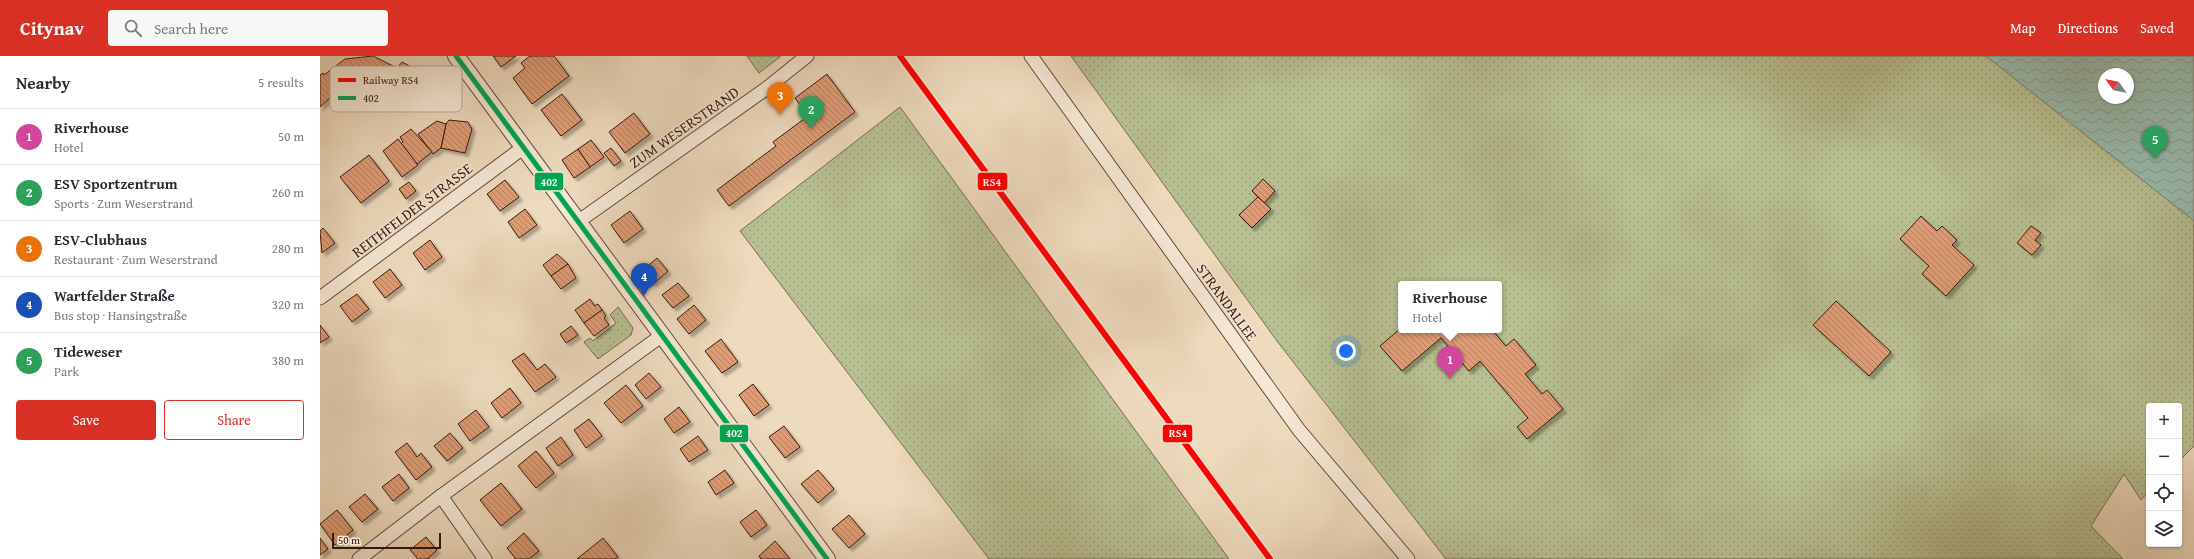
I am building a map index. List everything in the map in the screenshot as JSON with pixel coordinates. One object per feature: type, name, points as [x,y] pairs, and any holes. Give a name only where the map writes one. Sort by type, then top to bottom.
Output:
[{"type":"street","points":[[456,56],[579,221],[661,336],[827,559]]},
{"type":"street","name":"ZUM WESERSTRAND","points":[[579,221],[767,88],[807,56]]},
{"type":"street","name":"STRANDALLEE","points":[[1031,56],[1299,430],[1408,559]]},
{"type":"street","name":"REITHFELDER STRASSE","points":[[320,298],[524,147]]},
{"type":"street","points":[[359,559],[441,496],[661,336]]},
{"type":"street","points":[[441,496],[485,559]]},
{"type":"green space","points":[[747,56],[781,56],[759,73]]},
{"type":"green space","points":[[1071,56],[2194,56],[2194,446],[2182,458],[2182,403],[2146,403],[2146,494],[2141,500],[2124,474],[2091,526],[2123,559],[1446,559],[1277,341]]},
{"type":"green space","points":[[900,107],[1229,559],[989,559],[740,231]]},
{"type":"green space","points":[[618,307],[633,328],[631,335],[598,359],[584,342],[590,338],[593,341],[616,323],[610,315]]},
{"type":"water","points":[[1986,56],[2194,56],[2194,221]]},
{"type":"building","points":[[373,56],[393,66],[336,66],[345,59]]},
{"type":"building","points":[[493,56],[516,56],[501,67]]},
{"type":"building","points":[[530,56],[554,56],[569,76],[532,104],[513,78],[525,68],[521,63]]},
{"type":"building","points":[[402,62],[409,66],[399,66]]},
{"type":"building","points":[[330,70],[330,98],[320,107],[320,75],[323,73],[324,75]]},
{"type":"building","points":[[827,74],[855,112],[729,206],[717,190],[776,146],[773,142],[808,116],[795,98]]},
{"type":"building","points":[[562,94],[582,120],[561,136],[541,110]]},
{"type":"building","points":[[634,113],[650,134],[625,153],[609,132]]},
{"type":"building","points":[[449,120],[468,122],[472,129],[465,153],[441,148],[446,124]]},
{"type":"building","points":[[437,121],[446,124],[441,148],[433,154],[418,134]]},
{"type":"building","points":[[411,129],[432,152],[417,164],[401,144],[403,142],[400,137]]},
{"type":"building","points":[[398,139],[418,165],[402,177],[383,151]]},
{"type":"building","points":[[591,140],[604,157],[590,167],[578,149]]},
{"type":"building","points":[[611,148],[621,161],[614,166],[604,153]]},
{"type":"building","points":[[578,149],[590,167],[574,178],[562,160]]},
{"type":"building","points":[[369,155],[389,181],[361,203],[340,177]]},
{"type":"building","points":[[1263,179],[1275,191],[1264,203],[1252,191]]},
{"type":"building","points":[[505,180],[519,197],[500,211],[487,194]]},
{"type":"building","points":[[409,182],[416,191],[406,199],[399,189]]},
{"type":"building","points":[[1258,197],[1271,209],[1252,228],[1239,215]]},
{"type":"building","points":[[525,209],[537,225],[519,238],[508,222]]},
{"type":"building","points":[[630,211],[643,229],[624,243],[611,225]]},
{"type":"building","points":[[1921,216],[1937,231],[1942,226],[1957,240],[1952,245],[1974,265],[1946,296],[1922,274],[1929,266],[1900,239]]},
{"type":"building","points":[[2031,226],[2041,233],[2035,240],[2041,245],[2032,255],[2017,243]]},
{"type":"building","points":[[323,228],[335,243],[322,253],[320,231]]},
{"type":"building","points":[[430,240],[442,257],[425,270],[413,253]]},
{"type":"building","points":[[557,254],[568,264],[551,276],[543,265]]},
{"type":"building","points":[[657,258],[668,271],[653,284],[642,271]]},
{"type":"building","points":[[568,264],[576,278],[561,289],[551,276]]},
{"type":"building","points":[[390,269],[402,285],[385,298],[373,282]]},
{"type":"building","points":[[678,283],[689,296],[673,308],[662,295]]},
{"type":"building","points":[[357,294],[369,309],[352,322],[340,306]]},
{"type":"building","points":[[590,299],[595,306],[598,304],[602,310],[584,323],[575,310]]},
{"type":"building","points":[[1836,301],[1891,352],[1869,376],[1813,325]]},
{"type":"building","points":[[694,305],[706,320],[689,334],[677,319]]},
{"type":"building","points":[[602,310],[606,316],[604,318],[609,325],[594,336],[584,323]]},
{"type":"building","points":[[320,325],[329,337],[320,343]]},
{"type":"building","points":[[571,326],[578,335],[566,343],[560,334]]},
{"type":"building","points":[[1398,331],[1398,333],[1495,333],[1506,346],[1514,339],[1536,365],[1525,374],[1542,394],[1547,390],[1563,409],[1527,439],[1517,427],[1528,418],[1480,361],[1469,371],[1441,338],[1402,371],[1380,346]]},
{"type":"building","points":[[721,339],[738,362],[722,373],[705,351]]},
{"type":"building","points":[[524,353],[537,370],[545,364],[556,377],[535,392],[512,361]]},
{"type":"building","points":[[649,373],[661,387],[646,399],[635,385]]},
{"type":"building","points":[[753,384],[769,405],[754,416],[739,395]]},
{"type":"building","points":[[626,385],[643,406],[621,423],[604,403]]},
{"type":"building","points":[[510,388],[521,403],[502,418],[491,403]]},
{"type":"building","points":[[679,407],[690,422],[674,433],[664,419]]},
{"type":"building","points":[[476,410],[489,427],[470,441],[458,424]]},
{"type":"building","points":[[589,419],[602,436],[586,448],[574,430]]},
{"type":"building","points":[[784,426],[800,447],[785,458],[769,437]]},
{"type":"building","points":[[450,433],[463,448],[447,461],[434,446]]},
{"type":"building","points":[[698,436],[708,450],[689,462],[680,449]]},
{"type":"building","points":[[561,437],[573,455],[558,466],[546,448]]},
{"type":"building","points":[[407,443],[417,457],[421,453],[432,467],[416,480],[395,452]]},
{"type":"building","points":[[536,451],[554,473],[536,488],[518,466]]},
{"type":"building","points":[[725,470],[734,483],[716,495],[708,482]]},
{"type":"building","points":[[818,470],[834,489],[818,503],[801,484]]},
{"type":"building","points":[[399,474],[409,488],[393,501],[382,487]]},
{"type":"building","points":[[501,483],[522,509],[501,526],[480,500]]},
{"type":"building","points":[[365,494],[378,509],[362,522],[349,507]]},
{"type":"building","points":[[337,510],[353,530],[335,545],[320,524]]},
{"type":"building","points":[[756,510],[767,525],[751,537],[740,522]]},
{"type":"building","points":[[849,515],[865,534],[849,548],[832,529]]},
{"type":"building","points":[[524,533],[539,551],[529,559],[516,559],[507,548]]},
{"type":"building","points":[[426,537],[437,550],[427,559],[418,559],[410,550]]},
{"type":"building","points":[[320,538],[328,549],[320,555]]},
{"type":"building","points":[[603,538],[618,557],[615,559],[577,559]]},
{"type":"building","points":[[775,541],[790,559],[761,559],[759,556]]},
{"type":"rail line","name":"RS4","points":[[900,56],[1270,559]]},
{"type":"transit line","name":"402","points":[[456,56],[827,559]]},
{"type":"place","name":"ESV-Clubhaus","points":[[780,115]]},
{"type":"place","name":"ESV Sportzentrum","points":[[811,129]]},
{"type":"place","name":"Tideweser","points":[[2155,159]]},
{"type":"place","name":"Wartfelder Straße","points":[[644,296]]},
{"type":"place","name":"Riverhouse","points":[[1450,379]]}]
